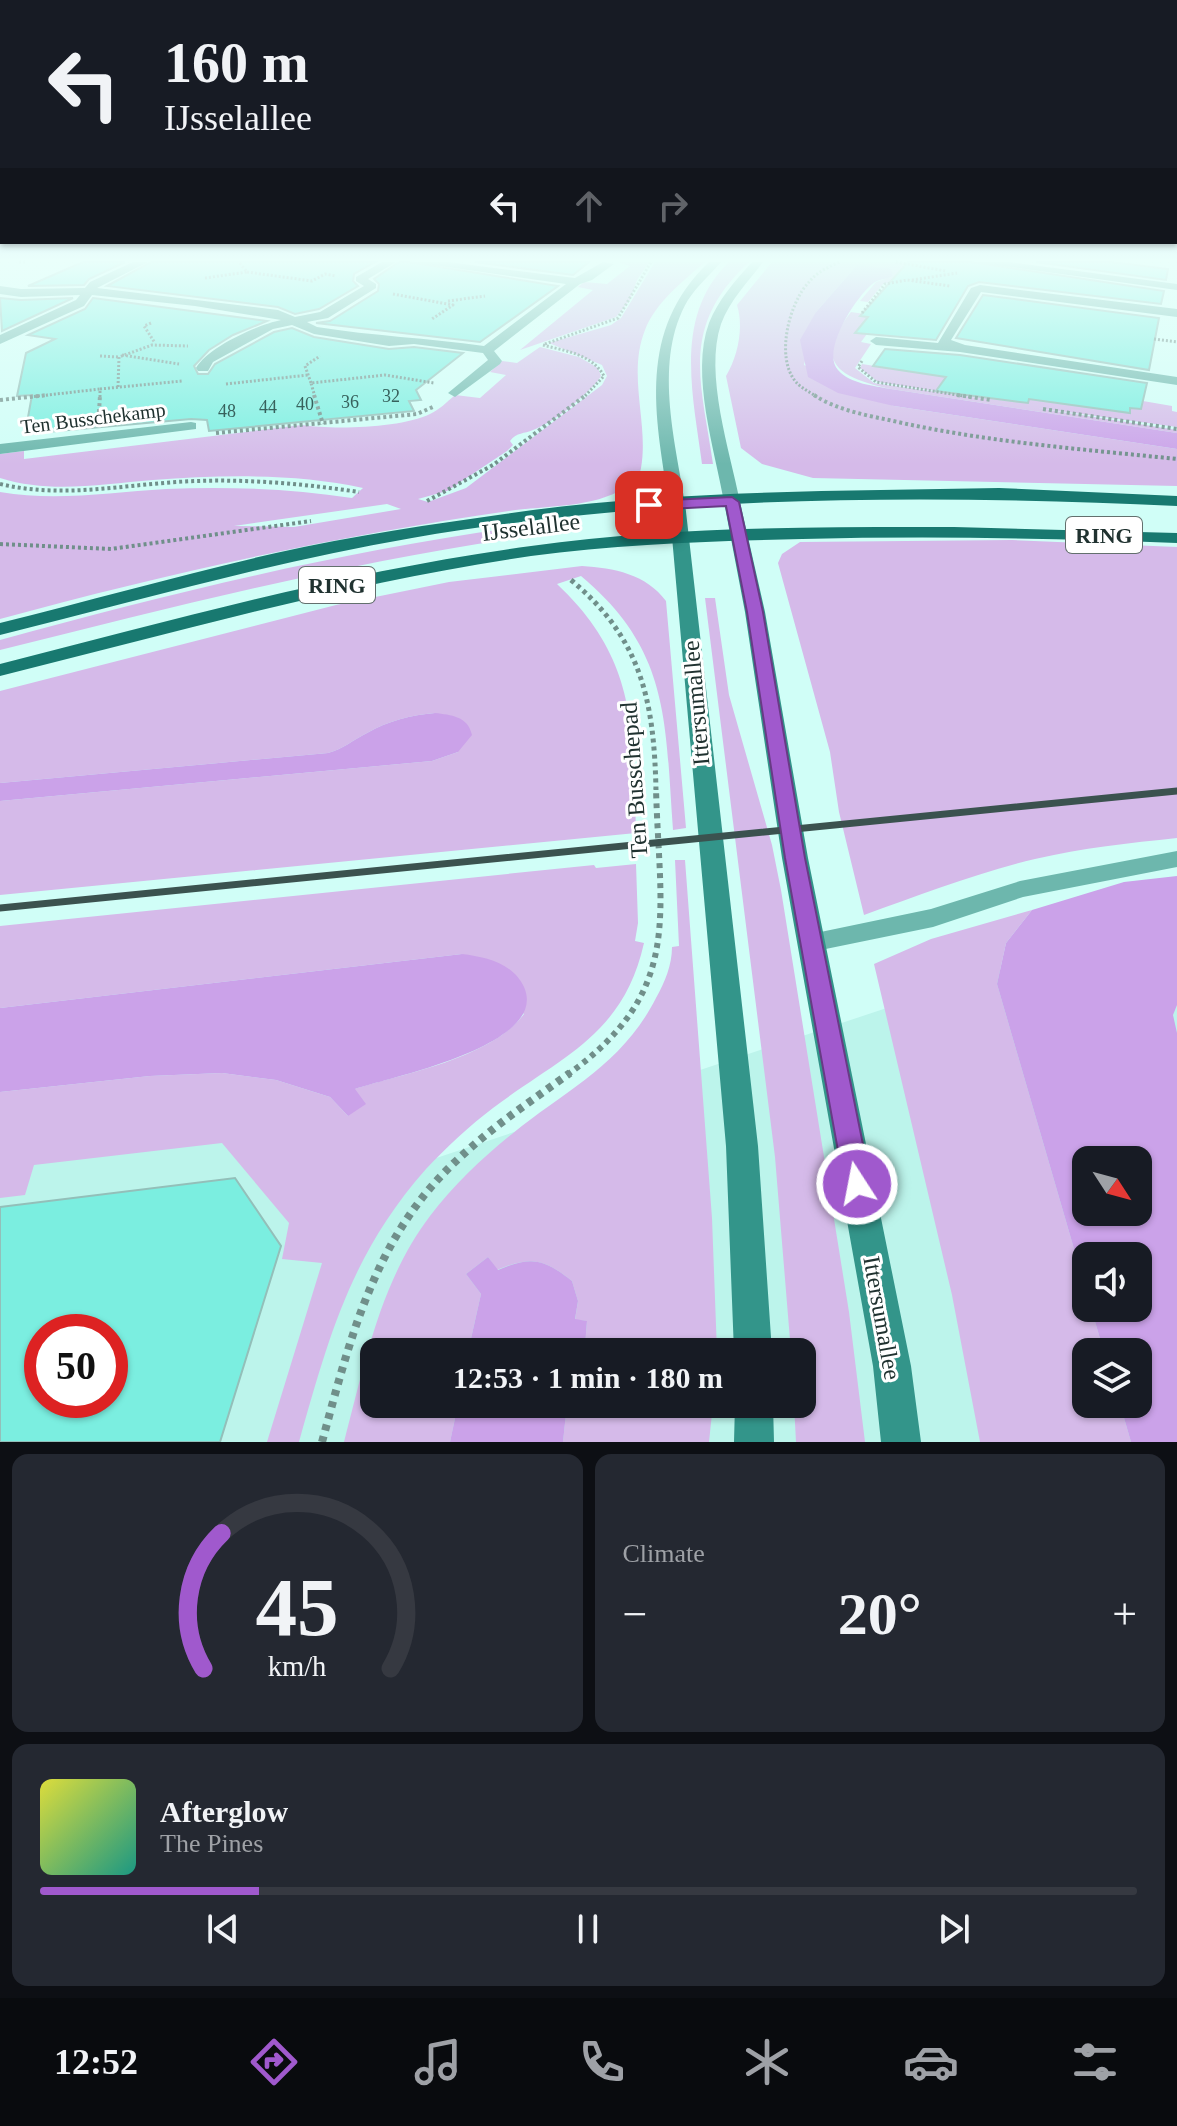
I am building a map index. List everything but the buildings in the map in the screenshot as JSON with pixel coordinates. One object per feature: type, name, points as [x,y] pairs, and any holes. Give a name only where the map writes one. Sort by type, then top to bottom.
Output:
[{"type":"main road","name":"IJsselallee","points":[[0,629],[207,575],[336,547],[512,518],[677,503],[822,496],[999,493],[1177,501]]},
{"type":"main road","name":"Ittersumallee","points":[[732,502],[741,535],[811,943],[892,1366],[901,1442]]},
{"type":"main road","name":"Ittersumallee","points":[[677,503],[742,1146],[752,1338]]},
{"type":"main road","name":"IJsselallee","points":[[0,670],[241,608],[396,573],[534,551],[741,535],[1030,532],[1177,538]]},
{"type":"main road","points":[[754,1418],[754,1442]]},
{"type":"street","points":[[0,340],[23,329]]},
{"type":"street","points":[[203,368],[208,359],[263,329]]},
{"type":"street","points":[[312,329],[487,350],[514,329]]},
{"type":"street","name":"Ittersumallee","points":[[669,329],[662,365],[677,503]]},
{"type":"street","name":"Ittersumallee","points":[[714,329],[712,382],[732,502]]},
{"type":"street","points":[[952,329],[944,342],[962,349]]},
{"type":"street","points":[[876,341],[942,350],[962,349],[1177,381]]},
{"type":"street","points":[[459,390],[495,361],[487,350]]},
{"type":"street","name":"Ten Busschekamp","points":[[0,449],[191,426]]},
{"type":"lane","points":[[811,943],[933,918],[1020,889],[1177,859]]},
{"type":"path","points":[[400,341],[417,329]]},
{"type":"path","points":[[487,350],[521,353],[587,329]]},
{"type":"path","points":[[789,329],[786,342],[788,366],[798,385],[833,405],[975,438],[1177,459]]},
{"type":"path","points":[[121,356],[143,344],[162,341],[223,351]]},
{"type":"path","points":[[876,341],[858,367],[876,382],[991,400]]},
{"type":"path","points":[[414,504],[450,494],[467,483],[561,416],[593,390],[604,376],[600,367],[591,361],[543,345]]},
{"type":"path","points":[[100,356],[121,356],[203,368],[208,371],[212,385],[308,375]]},
{"type":"path","points":[[118,387],[121,356]]},
{"type":"path","points":[[323,424],[311,383],[385,375],[459,390]]},
{"type":"path","points":[[0,400],[188,380],[192,435],[426,412],[459,390]]},
{"type":"path","points":[[99,437],[100,389]]},
{"type":"path","points":[[1043,409],[1177,429]]},
{"type":"path","points":[[0,484],[56,492],[176,482],[250,481],[359,492]]},
{"type":"path","points":[[0,547],[111,549],[317,520]]},
{"type":"path","name":"Ten Busschepad","points":[[322,1442],[367,1288],[389,1244],[416,1206],[468,1150],[501,1122],[596,1054],[623,1025],[651,975],[659,950],[649,711],[643,680],[625,639],[595,601],[571,580]]},
{"type":"shaded area","points":[[545,329],[580,329],[520,350]]},
{"type":"shaded area","points":[[596,329],[645,329],[638,364],[643,451],[641,468],[635,480],[618,491],[589,502],[444,521],[253,557],[0,619],[0,492],[63,496],[236,488],[352,498],[363,488],[258,476],[38,486],[0,478],[0,454],[24,451],[24,459],[302,425],[349,427],[403,422],[433,412],[455,395],[480,398],[506,375],[490,372],[502,361],[517,363],[540,347],[579,357],[598,368],[601,376],[597,382],[567,409],[542,426],[515,436],[510,441],[513,445],[507,451],[447,491],[418,499],[428,502],[466,488],[602,385],[607,376],[602,365],[549,343]],"holes":[[[387,504],[401,509],[294,527],[234,526]]]},
{"type":"shaded area","points":[[705,329],[700,356],[701,381],[713,464],[702,464],[692,384],[693,331]]},
{"type":"shaded area","points":[[740,329],[812,329],[804,365],[894,406],[1177,449],[1177,486],[813,478],[762,464],[741,448],[726,376],[739,341]]},
{"type":"shaded area","points":[[806,329],[840,329],[834,361],[843,375],[863,384],[1177,433],[1177,449],[894,406],[838,393],[808,377],[800,340]]},
{"type":"shaded area","points":[[870,329],[861,342],[871,344],[855,368],[874,383],[993,400],[878,382],[860,368],[862,364],[881,367],[884,363],[922,373],[925,369],[1141,406],[1143,401],[1172,406],[1172,411],[1177,412],[1177,427],[1037,408],[1177,430],[1177,433],[874,385],[846,374],[837,366],[833,344],[839,330]]},
{"type":"shaded area","points":[[572,520],[576,530],[358,566],[215,597],[0,650],[0,640],[213,585],[355,554]]},
{"type":"shaded area","points":[[1012,540],[1177,547],[1177,838],[1035,859],[864,915],[839,812],[830,752],[778,563],[782,554],[800,542]]},
{"type":"shaded area","points":[[582,566],[628,574],[649,584],[666,601],[686,828],[673,830],[664,722],[648,661],[632,632],[610,604],[581,576],[557,584],[584,612],[617,669],[631,729],[636,833],[0,895],[0,801],[432,761],[458,752],[435,713],[391,722],[328,753],[0,783],[0,691],[336,605],[449,582]]},
{"type":"shaded area","points":[[705,598],[715,598],[729,695],[772,845],[781,890],[849,1312],[865,1442],[796,1442],[795,1418],[816,1418],[816,1338],[790,1338],[775,1157]]},
{"type":"shaded area","points":[[435,713],[463,720],[472,735],[458,752],[432,761],[0,801],[0,783],[328,753],[391,722]]},
{"type":"shaded area","points":[[675,860],[685,860],[712,1218],[716,1338],[586,1338],[587,1321],[575,1320],[578,1301],[572,1281],[553,1268],[536,1262],[528,1261],[497,1270],[488,1257],[466,1274],[481,1294],[471,1338],[372,1338],[398,1268],[430,1216],[458,1183],[490,1153],[592,1074],[627,1041],[662,986],[672,947],[679,946]]},
{"type":"shaded area","points":[[636,864],[638,923],[635,941],[644,943],[634,975],[621,1001],[586,1041],[458,1137],[400,1201],[361,1265],[346,1298],[299,1442],[267,1442],[322,1263],[282,1259],[289,1223],[222,1143],[34,1165],[25,1195],[0,1198],[0,1092],[150,1076],[222,1073],[276,1080],[330,1097],[348,1116],[354,1089],[469,1053],[491,1042],[524,1014],[462,954],[0,1008],[0,926],[594,865],[596,868]]},
{"type":"shaded area","points":[[1177,876],[1177,1005],[1173,1015],[1177,1033],[1177,1442],[1131,1442],[1124,1418],[1152,1418],[1152,1338],[1100,1338],[1095,1322],[1152,1322],[1152,1242],[1072,1242],[997,984],[1006,943],[1032,910],[1124,882]]},
{"type":"shaded area","points":[[1032,910],[1006,943],[997,984],[1072,1242],[1072,1322],[1095,1322],[1100,1338],[1072,1338],[1072,1418],[1124,1418],[1131,1442],[980,1442],[952,1295],[874,964],[931,939]]},
{"type":"shaded area","points":[[1177,920],[1177,1442],[0,1442],[0,1144],[244,1119],[349,1187],[1130,927]]},
{"type":"shaded area","points":[[462,954],[498,963],[519,979],[524,987],[526,1008],[514,1026],[492,1042],[463,1055],[355,1089],[366,1104],[348,1116],[330,1097],[276,1080],[222,1073],[150,1076],[0,1092],[0,1008]]},
{"type":"shaded area","points":[[488,1257],[498,1270],[528,1261],[553,1268],[572,1281],[578,1301],[575,1319],[587,1321],[586,1338],[471,1338],[481,1294],[466,1274]]},
{"type":"shaded area","points":[[360,1380],[360,1418],[455,1418],[450,1442],[344,1442]]},
{"type":"shaded area","points":[[455,1418],[566,1418],[563,1442],[450,1442]]},
{"type":"shaded area","points":[[566,1418],[712,1418],[709,1442],[563,1442]]},
{"type":"railway","points":[[0,908],[1177,791]]},
{"type":"route","points":[[649,505],[732,502],[741,535],[795,858],[857,1184]]}]
